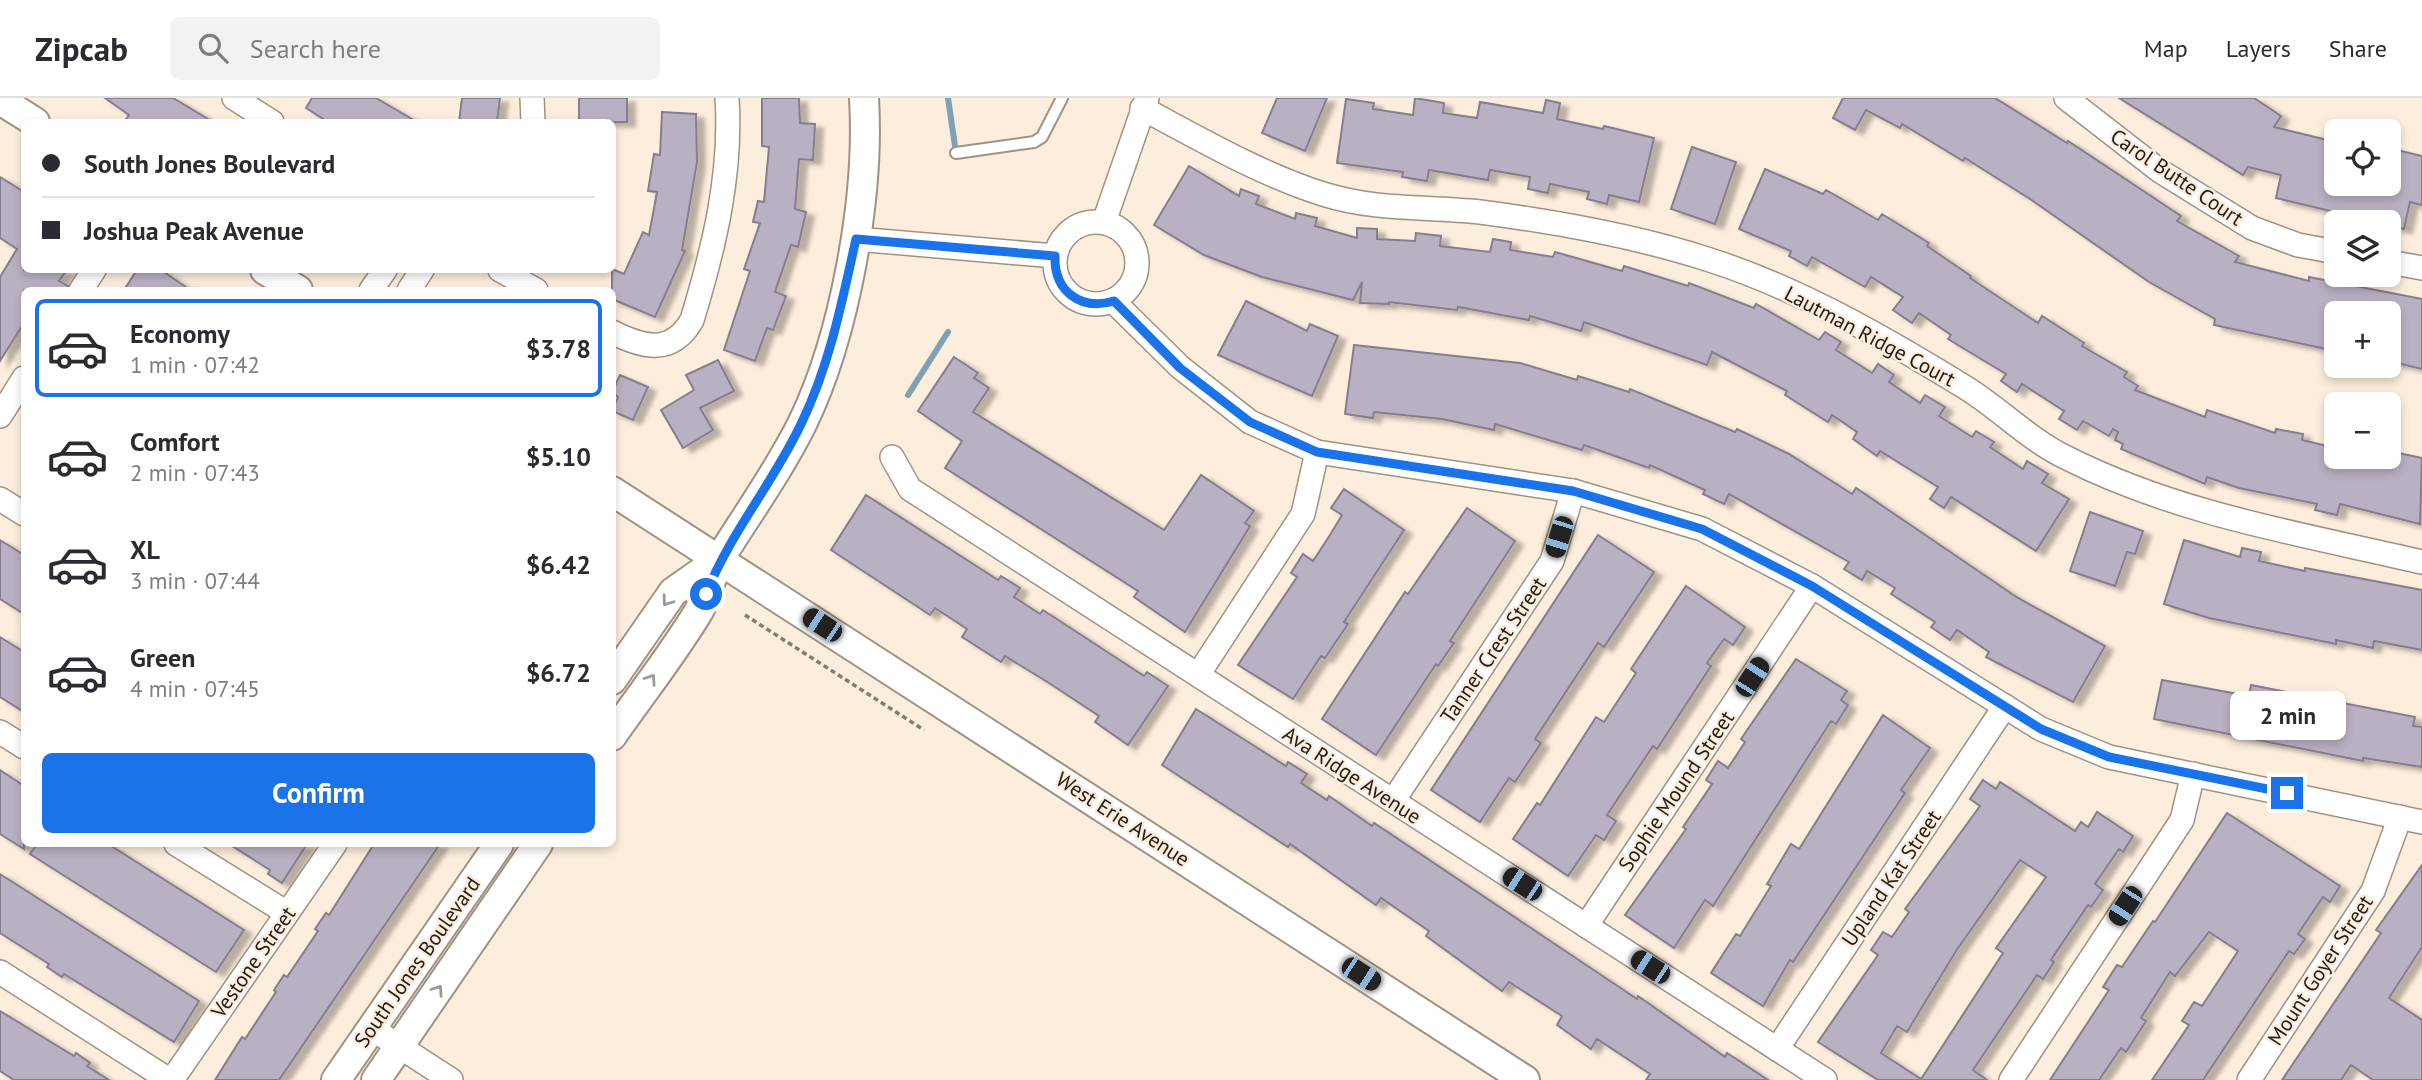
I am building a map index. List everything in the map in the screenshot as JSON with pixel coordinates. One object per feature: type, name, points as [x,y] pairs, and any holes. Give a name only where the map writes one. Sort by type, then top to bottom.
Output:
[{"type":"street","points":[[234,98],[267,112]]},
{"type":"street","points":[[532,98],[533,119]]},
{"type":"street","points":[[616,334],[636,343],[661,345],[684,334],[692,320],[718,221],[726,159],[727,98]]},
{"type":"street","points":[[616,730],[701,607],[720,559],[802,423],[835,330],[856,239],[863,157],[864,98]]},
{"type":"street","name":"Carol Butte Court","points":[[2066,98],[2160,171],[2252,228],[2298,245],[2324,250]]},
{"type":"street","points":[[0,100],[30,119]]},
{"type":"street","points":[[1104,222],[1145,101]]},
{"type":"street","name":"Lautman Ridge Court","points":[[1145,101],[1239,159],[1323,194],[1393,209],[1476,212],[1583,228],[1709,260],[1803,295],[1965,387],[2062,456],[2159,498],[2286,532],[2422,562]]},
{"type":"street","points":[[1104,222],[1128,237],[1137,255],[1136,276],[1130,286],[1114,301],[1091,304],[1070,296],[1057,278],[1055,256],[1064,236],[1073,228],[1083,223],[1104,222]]},
{"type":"street","points":[[856,239],[1055,256]]},
{"type":"street","points":[[2401,264],[2422,268]]},
{"type":"street","points":[[270,273],[293,287]]},
{"type":"street","points":[[505,273],[531,287]]},
{"type":"street","points":[[1114,301],[1180,368],[1250,422],[1317,452],[1573,491],[1702,529],[1812,586],[2041,729],[2109,757],[2411,820]]},
{"type":"street","points":[[0,416],[21,383]]},
{"type":"street","points":[[1198,676],[1303,514],[1317,452]]},
{"type":"street","name":"Ava Ridge Avenue","points":[[892,457],[910,489],[1825,1080]]},
{"type":"street","name":"Tanner Crest Street","points":[[1393,801],[1552,561],[1573,491]]},
{"type":"street","name":"West Erie Avenue","points":[[616,494],[1525,1080]]},
{"type":"street","points":[[0,499],[21,512]]},
{"type":"street","points":[[616,674],[673,593],[720,559]]},
{"type":"street","name":"Sophie Mound Street","points":[[1586,926],[1812,586]]},
{"type":"street","name":"Upland Kat Street","points":[[1777,1049],[2005,706]]},
{"type":"street","points":[[0,732],[21,745]]},
{"type":"street","points":[[2011,1080],[2182,820],[2193,774]]},
{"type":"street","name":"Mount Goyer Street","points":[[2249,1080],[2373,891],[2411,820]]},
{"type":"street","points":[[181,847],[287,913]]},
{"type":"street","name":"Vestone Street","points":[[170,1080],[333,847]]},
{"type":"street","name":"South Jones Boulevard","points":[[336,1080],[497,847]]},
{"type":"street","name":"South Jones Boulevard","points":[[376,1080],[536,847]]},
{"type":"street","points":[[0,972],[170,1080]]},
{"type":"street","points":[[372,1028],[451,1080]]},
{"type":"lane","points":[[957,153],[1034,142],[1042,137],[1062,98]]},
{"type":"path","points":[[745,615],[924,730]]},
{"type":"building","points":[[105,98],[173,98],[208,119],[126,119],[129,115]]},
{"type":"building","points":[[312,98],[376,98],[412,119],[323,119],[306,108]]},
{"type":"building","points":[[462,98],[500,98],[497,119],[459,119]]},
{"type":"building","points":[[579,98],[627,98],[627,122],[616,122],[616,119],[579,119]]},
{"type":"building","points":[[762,98],[799,98],[800,123],[815,124],[813,160],[799,159],[795,209],[806,212],[798,247],[791,245],[775,292],[786,296],[773,330],[767,328],[755,361],[724,350],[750,271],[744,269],[760,223],[753,222],[758,201],[764,202],[769,147],[762,146]]},
{"type":"building","points":[[1277,98],[1327,98],[1305,151],[1262,133]]},
{"type":"building","points":[[1415,98],[1444,103],[1443,113],[1477,118],[1480,102],[1543,113],[1546,100],[1560,103],[1557,119],[1603,129],[1604,126],[1654,138],[1639,202],[1609,195],[1607,204],[1587,199],[1589,192],[1550,184],[1548,193],[1528,189],[1530,177],[1490,170],[1488,180],[1429,170],[1427,181],[1402,177],[1403,172],[1337,163],[1346,99],[1374,103],[1373,109],[1413,115]]},
{"type":"building","points":[[1843,98],[1995,98],[2067,143],[2068,141],[2181,216],[2177,221],[2239,256],[2235,262],[2309,281],[2309,277],[2324,280],[2324,287],[2360,287],[2422,299],[2422,369],[2401,364],[2401,301],[2324,301],[2324,348],[2214,325],[2215,319],[2149,282],[2030,199],[1965,158],[1963,161],[1902,124],[1900,128],[1866,110],[1855,130],[1833,118]]},
{"type":"building","points":[[2119,98],[2254,98],[2281,116],[2274,127],[2324,139],[2324,196],[2401,196],[2401,151],[2422,156],[2422,205],[2410,202],[2404,229],[2401,228],[2401,210],[2326,210],[2276,198],[2281,175],[2248,167],[2243,175]]},
{"type":"building","points":[[662,112],[696,114],[697,162],[682,250],[685,251],[655,317],[616,301],[612,273],[616,271],[624,274],[643,232],[649,235],[657,192],[648,191],[654,154],[660,155]]},
{"type":"building","points":[[1692,147],[1736,162],[1715,224],[1671,209]]},
{"type":"building","points":[[1189,166],[1239,196],[1241,189],[1259,196],[1256,204],[1295,219],[1296,213],[1317,218],[1315,226],[1357,238],[1357,228],[1377,229],[1377,239],[1415,241],[1416,233],[1441,236],[1440,246],[1490,252],[1493,239],[1511,242],[1510,250],[1553,257],[1555,252],[1622,271],[1624,266],[1688,286],[1689,283],[1754,308],[1756,304],[1819,340],[1825,332],[1841,342],[1836,350],[1872,373],[1878,364],[1894,375],[1889,382],[1920,403],[1925,395],[1945,407],[1939,416],[1972,437],[1976,431],[1994,442],[1990,447],[2023,469],[2027,461],[2048,474],[2042,483],[2069,499],[2036,551],[1951,497],[1944,508],[1930,499],[1938,487],[1880,451],[1877,456],[1853,439],[1857,432],[1832,415],[1828,422],[1785,395],[1787,391],[1712,352],[1707,365],[1584,322],[1581,331],[1530,316],[1529,320],[1458,307],[1457,310],[1389,302],[1360,303],[1362,282],[1353,300],[1262,277],[1204,255],[1154,225]]},
{"type":"building","points":[[1765,169],[1823,194],[1826,190],[1878,220],[1882,214],[1929,243],[1927,246],[1971,276],[1970,278],[2038,323],[2042,316],[2084,343],[2082,346],[2127,372],[2124,377],[2138,386],[2135,390],[2205,417],[2207,410],[2275,433],[2276,429],[2303,434],[2302,440],[2324,445],[2324,469],[2401,469],[2401,454],[2422,458],[2420,524],[2340,504],[2337,515],[2315,510],[2317,504],[2239,488],[2207,477],[2205,484],[2121,449],[2123,444],[2115,440],[2118,432],[2113,429],[2109,436],[2083,421],[2077,430],[2059,419],[2064,411],[2022,384],[2017,392],[2001,381],[2006,374],[1948,339],[1951,335],[1919,313],[1912,323],[1893,310],[1903,297],[1871,277],[1865,287],[1812,257],[1807,266],[1789,256],[1791,251],[1739,229]]},
{"type":"building","points":[[0,177],[21,190],[21,273],[65,273],[59,281],[68,286],[21,287],[21,328],[0,361],[0,277],[17,249],[0,238]]},
{"type":"building","points":[[135,273],[165,273],[186,287],[126,287]]},
{"type":"building","points":[[1246,301],[1307,331],[1310,324],[1338,336],[1312,396],[1218,355]]},
{"type":"building","points":[[1354,345],[1520,363],[1577,380],[1578,376],[1629,392],[1630,389],[1735,432],[1737,429],[1789,454],[1852,494],[1856,488],[2018,598],[2105,646],[2073,702],[1986,657],[1989,652],[1957,630],[1950,640],[1931,627],[1935,622],[1891,594],[1895,588],[1867,571],[1862,580],[1844,569],[1849,562],[1729,494],[1724,504],[1703,494],[1705,490],[1650,465],[1649,468],[1584,445],[1582,450],[1495,424],[1494,430],[1442,419],[1374,412],[1373,418],[1345,414]]},
{"type":"building","points":[[954,357],[978,373],[974,378],[989,388],[973,412],[1164,530],[1201,475],[1254,511],[1245,523],[1250,526],[1185,632],[1134,597],[1138,591],[945,468],[962,441],[918,411]]},
{"type":"building","points":[[718,360],[734,391],[700,408],[713,430],[683,448],[661,410],[694,390],[686,375]]},
{"type":"building","points":[[620,375],[648,387],[633,420],[616,413],[616,384]]},
{"type":"building","points":[[1344,489],[1404,530],[1344,622],[1348,624],[1325,658],[1321,656],[1293,699],[1238,665],[1297,577],[1291,573],[1303,554],[1313,561],[1330,535],[1342,515],[1331,508]]},
{"type":"building","points":[[866,495],[998,580],[1001,576],[1020,588],[1014,597],[1040,614],[1043,610],[1144,676],[1147,672],[1168,686],[1128,745],[1095,722],[1099,716],[1049,683],[1005,656],[1001,662],[962,637],[967,629],[935,608],[930,615],[831,550]]},
{"type":"building","points":[[1467,508],[1515,541],[1450,641],[1454,643],[1438,666],[1436,664],[1376,755],[1322,719],[1405,592],[1408,594]]},
{"type":"building","points":[[2090,512],[2143,531],[2135,554],[2127,552],[2115,586],[2070,571]]},
{"type":"building","points":[[1598,535],[1654,572],[1604,647],[1598,643],[1535,739],[1541,743],[1515,782],[1509,778],[1480,822],[1431,790]]},
{"type":"building","points":[[0,540],[21,553],[21,612],[0,599]]},
{"type":"building","points":[[2184,540],[2240,557],[2242,548],[2261,552],[2259,561],[2305,571],[2305,568],[2422,590],[2422,650],[2374,641],[2373,648],[2336,640],[2336,644],[2209,618],[2164,604]]},
{"type":"building","points":[[1686,586],[1745,627],[1733,645],[1724,639],[1707,663],[1711,666],[1657,749],[1653,746],[1607,815],[1616,821],[1604,840],[1596,835],[1568,876],[1513,839],[1537,803],[1540,805],[1596,717],[1604,722],[1636,673],[1631,669]]},
{"type":"building","points":[[0,637],[21,650],[21,710],[0,697]]},
{"type":"building","points":[[1796,659],[1847,691],[1841,700],[1848,705],[1836,724],[1831,721],[1713,906],[1705,900],[1674,948],[1625,915],[1686,829],[1683,827],[1712,784],[1706,780],[1718,761],[1728,768],[1745,742],[1741,739]]},
{"type":"building","points":[[2162,680],[2249,696],[2251,685],[2415,717],[2413,726],[2422,727],[2422,767],[2363,758],[2363,761],[2154,719]]},
{"type":"building","points":[[1196,709],[1286,766],[1288,762],[1307,774],[1301,783],[1327,800],[1329,796],[1372,826],[1374,823],[1637,999],[1638,996],[1725,1057],[1727,1053],[1768,1080],[1646,1080],[1650,1074],[1597,1039],[1591,1049],[1557,1025],[1562,1016],[1509,982],[1502,991],[1426,936],[1429,931],[1381,898],[1376,905],[1290,844],[1288,847],[1162,765]]},
{"type":"building","points":[[1883,715],[1930,748],[1901,790],[1905,793],[1793,962],[1790,960],[1763,1006],[1711,973],[1736,934],[1740,936],[1771,886],[1767,884],[1791,844],[1799,849]]},
{"type":"building","points":[[0,770],[21,784],[21,847],[24,849],[0,834]]},
{"type":"building","points":[[1983,780],[1996,789],[2000,782],[2075,831],[2081,822],[2088,827],[2097,812],[2133,836],[2123,852],[2119,849],[2095,884],[2103,890],[2091,907],[2088,905],[2051,960],[2054,962],[2043,979],[2037,975],[1973,1070],[1987,1080],[1878,1080],[1818,1042],[1878,955],[1871,950],[1883,932],[1892,937],[1909,912],[1905,909],[1980,806],[1970,799]],"holes":[[[2020,860],[2046,877],[1996,948],[2003,953],[1921,1079],[1881,1053],[1897,1026],[1907,1032],[1956,951]]]},
{"type":"building","points":[[2227,813],[2340,886],[2330,902],[2323,897],[2298,934],[2305,939],[2294,954],[2289,951],[2203,1080],[2152,1080],[2189,1025],[2182,1021],[2194,1002],[2202,1006],[2238,951],[2209,932],[2175,976],[2170,972],[2141,1018],[2146,1021],[2126,1052],[2121,1048],[2099,1080],[2050,1080],[2109,990],[2103,987],[2117,965],[2122,967],[2153,921],[2155,922]]},
{"type":"building","points":[[35,847],[113,847],[244,930],[216,972],[30,854]]},
{"type":"building","points":[[234,847],[305,847],[282,883],[268,874],[270,870]]},
{"type":"building","points":[[372,847],[438,847],[279,1080],[215,1080],[242,1037],[245,1039],[276,992],[274,990],[284,975],[287,977],[318,931],[315,929],[326,913],[329,915]]},
{"type":"building","points":[[2422,865],[2422,947],[2389,998],[2422,1020],[2422,1080],[2373,1080],[2351,1065],[2341,1080],[2282,1080],[2381,933],[2376,930]]},
{"type":"building","points":[[0,874],[199,1001],[174,1042],[64,974],[62,977],[47,967],[49,964],[0,933]]},
{"type":"building","points":[[0,1011],[74,1056],[76,1053],[90,1063],[87,1066],[109,1080],[14,1080],[0,1071]]},
{"type":"waterway","points":[[948,98],[956,153]]},
{"type":"waterway","points":[[908,395],[948,332]]},
{"type":"route","points":[[706,594],[720,559],[787,451],[815,393],[835,330],[856,239],[1055,256],[1057,278],[1070,296],[1091,304],[1114,301],[1180,368],[1250,422],[1317,452],[1573,491],[1702,529],[1812,586],[2041,729],[2109,757],[2287,793]]}]
